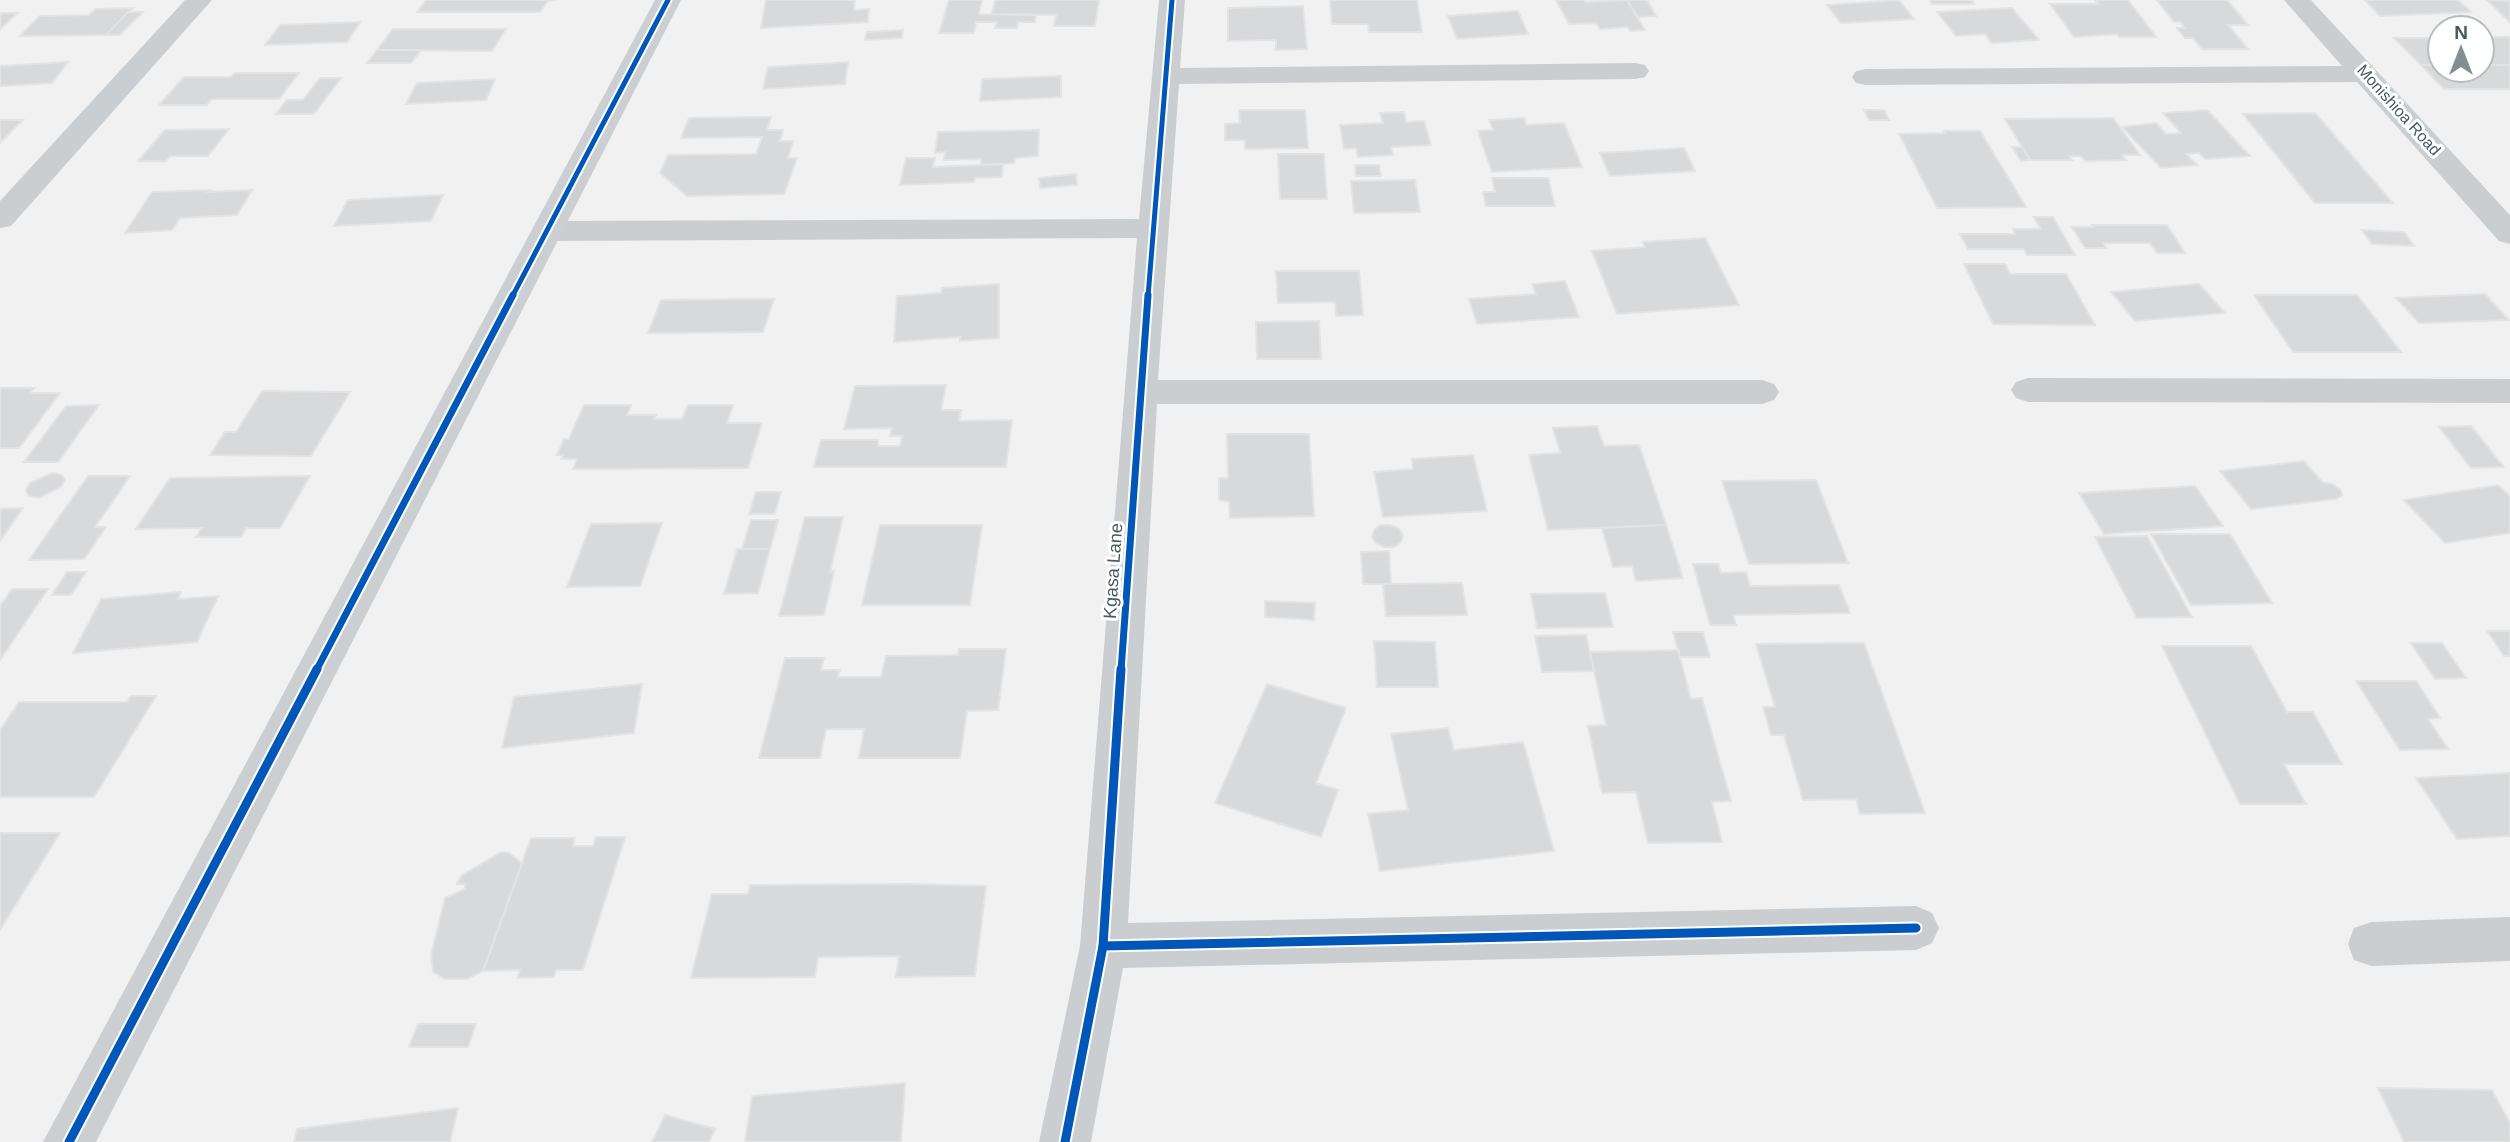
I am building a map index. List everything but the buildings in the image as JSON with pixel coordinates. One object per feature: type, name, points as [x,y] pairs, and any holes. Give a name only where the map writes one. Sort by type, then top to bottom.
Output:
[{"type":"street","points":[[0,219],[199,0]]},
{"type":"street","points":[[69,1142],[668,0]]},
{"type":"street","name":"Kgasa Lane","points":[[1065,1142],[1104,946],[1140,392],[1172,0]]},
{"type":"street","name":"Monishioa Road","points":[[2297,0],[2506,227]]},
{"type":"street","points":[[1166,76],[1635,71]]},
{"type":"street","points":[[1866,77],[2367,74]]},
{"type":"street","points":[[548,231],[1153,228]]},
{"type":"street","points":[[2028,390],[2510,391]]},
{"type":"street","points":[[1140,392],[1762,392]]},
{"type":"street","points":[[1104,946],[1916,928]]},
{"type":"street","points":[[2371,944],[2510,939]]},
{"type":"cycle path","points":[[69,1142],[668,0]]},
{"type":"cycle path","points":[[1065,1142],[1103,946],[1140,392],[1172,0]]},
{"type":"cycle path","points":[[1103,946],[1916,928]]}]
